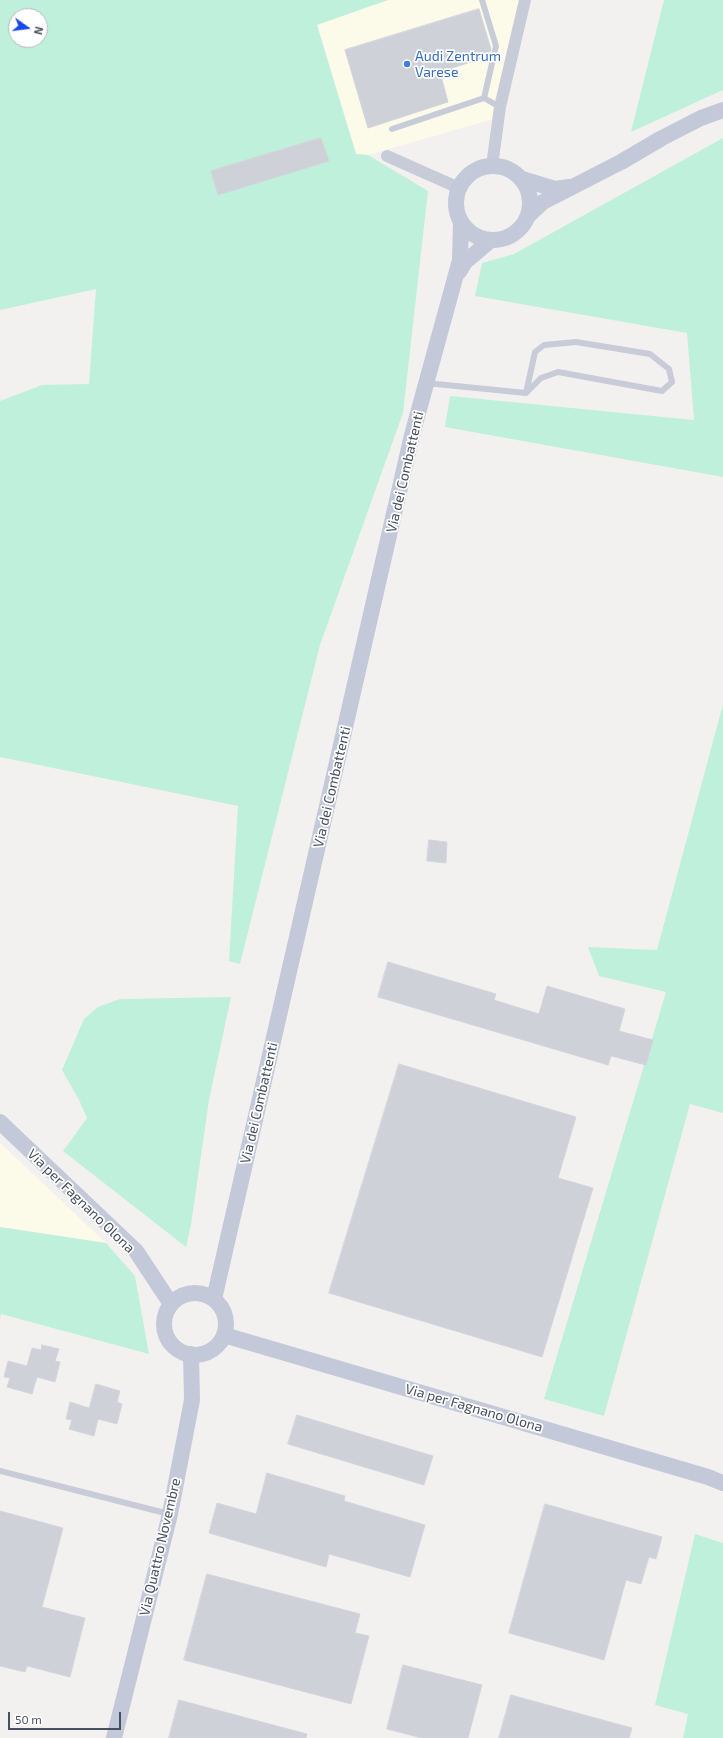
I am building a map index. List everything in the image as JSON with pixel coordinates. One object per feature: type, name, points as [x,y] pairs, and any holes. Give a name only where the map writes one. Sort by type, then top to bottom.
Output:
[{"type":"street","points":[[492,166],[500,107],[525,0]]},
{"type":"street","name":"Via dei Combattenti","points":[[456,277],[465,262],[491,240],[507,238],[514,234],[520,229],[528,216],[543,202],[621,162],[662,138],[701,118],[723,110]]},
{"type":"street","points":[[387,156],[459,188],[463,181],[476,170],[492,166],[512,170],[522,179],[529,193],[530,200],[528,216]]},
{"type":"street","points":[[522,179],[555,189],[572,186]]},
{"type":"street","name":"Via dei Combattenti","points":[[214,1299],[409,451],[460,260],[461,222],[457,212],[456,200],[459,188]]},
{"type":"street","points":[[461,222],[474,235],[491,240]]},
{"type":"street","name":"Via per Fagnano Olona","points":[[0,1122],[136,1252],[171,1304]]},
{"type":"street","points":[[197,1293],[214,1299],[221,1307],[225,1315],[226,1325],[224,1335],[219,1343],[211,1350],[201,1354],[191,1354],[178,1349],[168,1340],[164,1321],[166,1312],[171,1304],[178,1298],[187,1294],[197,1293]]},
{"type":"street","name":"Via per Fagnano Olona","points":[[224,1335],[701,1475],[723,1483]]},
{"type":"street","name":"Via Quattro Novembre","points":[[114,1738],[170,1514],[192,1400],[191,1354]]},
{"type":"lane","points":[[482,0],[496,46],[484,98]]},
{"type":"lane","points":[[392,129],[484,98],[500,107]]},
{"type":"lane","points":[[576,342],[650,354],[669,369],[672,382],[662,391],[558,372],[541,378],[526,393],[535,352],[544,345],[576,342]]},
{"type":"lane","points":[[426,383],[526,393]]},
{"type":"lane","points":[[0,1470],[170,1514]]},
{"type":"shaded area","points":[[388,0],[523,0],[500,117],[368,155],[356,154],[317,24]]},
{"type":"shaded area","points":[[0,1143],[106,1243],[0,1227]]},
{"type":"green space","points":[[0,0],[388,0],[317,25],[356,154],[368,155],[428,191],[403,413],[320,645],[240,964],[229,961],[238,806],[0,757],[0,401],[42,385],[89,384],[96,289],[0,310]]},
{"type":"green space","points":[[664,0],[723,0],[723,90],[631,132]]},
{"type":"green space","points":[[723,138],[723,477],[445,427],[450,396],[694,420],[687,333],[475,296],[482,263],[514,254]]},
{"type":"green space","points":[[723,704],[723,1113],[690,1104],[604,1416],[544,1399],[666,992],[599,976],[588,947],[657,950]]},
{"type":"green space","points":[[231,997],[209,1100],[191,1225],[186,1247],[63,1151],[87,1118],[79,1100],[62,1070],[84,1019],[98,1007],[120,999]]},
{"type":"green space","points":[[0,1227],[106,1243],[135,1276],[149,1354],[1,1314],[0,1319]]},
{"type":"green space","points":[[695,1534],[723,1543],[723,1738],[683,1738],[688,1714],[655,1705]]},
{"type":"building","name":"Audi Zentrum Varese","points":[[479,9],[491,49],[489,56],[440,72],[448,102],[368,128],[345,50]]},
{"type":"building","points":[[321,138],[329,161],[218,195],[211,171]]},
{"type":"building","points":[[429,840],[447,842],[446,863],[427,861]]},
{"type":"building","points":[[388,962],[496,994],[494,1000],[539,1014],[547,986],[625,1009],[619,1031],[653,1040],[646,1065],[611,1056],[608,1065],[378,997]]},
{"type":"building","points":[[399,1064],[576,1117],[558,1178],[593,1188],[542,1357],[329,1293]]},
{"type":"building","points":[[42,1345],[59,1349],[55,1361],[60,1362],[55,1382],[37,1377],[32,1394],[7,1387],[10,1378],[4,1377],[8,1361],[27,1366],[32,1348],[41,1350]]},
{"type":"building","points":[[96,1384],[120,1391],[117,1402],[122,1404],[117,1424],[98,1419],[94,1436],[69,1429],[72,1420],[66,1419],[70,1402],[89,1408]]},
{"type":"building","points":[[297,1415],[433,1456],[424,1485],[288,1444]]},
{"type":"building","points":[[267,1473],[345,1496],[344,1501],[425,1525],[410,1577],[329,1554],[326,1567],[209,1533],[217,1503],[256,1514]]},
{"type":"building","points":[[545,1504],[662,1537],[656,1559],[649,1557],[641,1584],[626,1580],[604,1660],[509,1633]]},
{"type":"building","points":[[0,1511],[63,1528],[42,1607],[85,1618],[70,1677],[27,1666],[25,1672],[0,1666]]},
{"type":"building","points":[[207,1574],[360,1614],[355,1633],[369,1636],[351,1704],[184,1660]]},
{"type":"building","points":[[403,1665],[482,1685],[468,1738],[422,1738],[387,1729]]},
{"type":"building","points":[[511,1695],[632,1728],[629,1738],[499,1738]]},
{"type":"building","points":[[179,1700],[307,1734],[306,1738],[169,1738]]},
{"type":"place","name":"Audi Zentrum Varese","points":[[407,64]]}]
